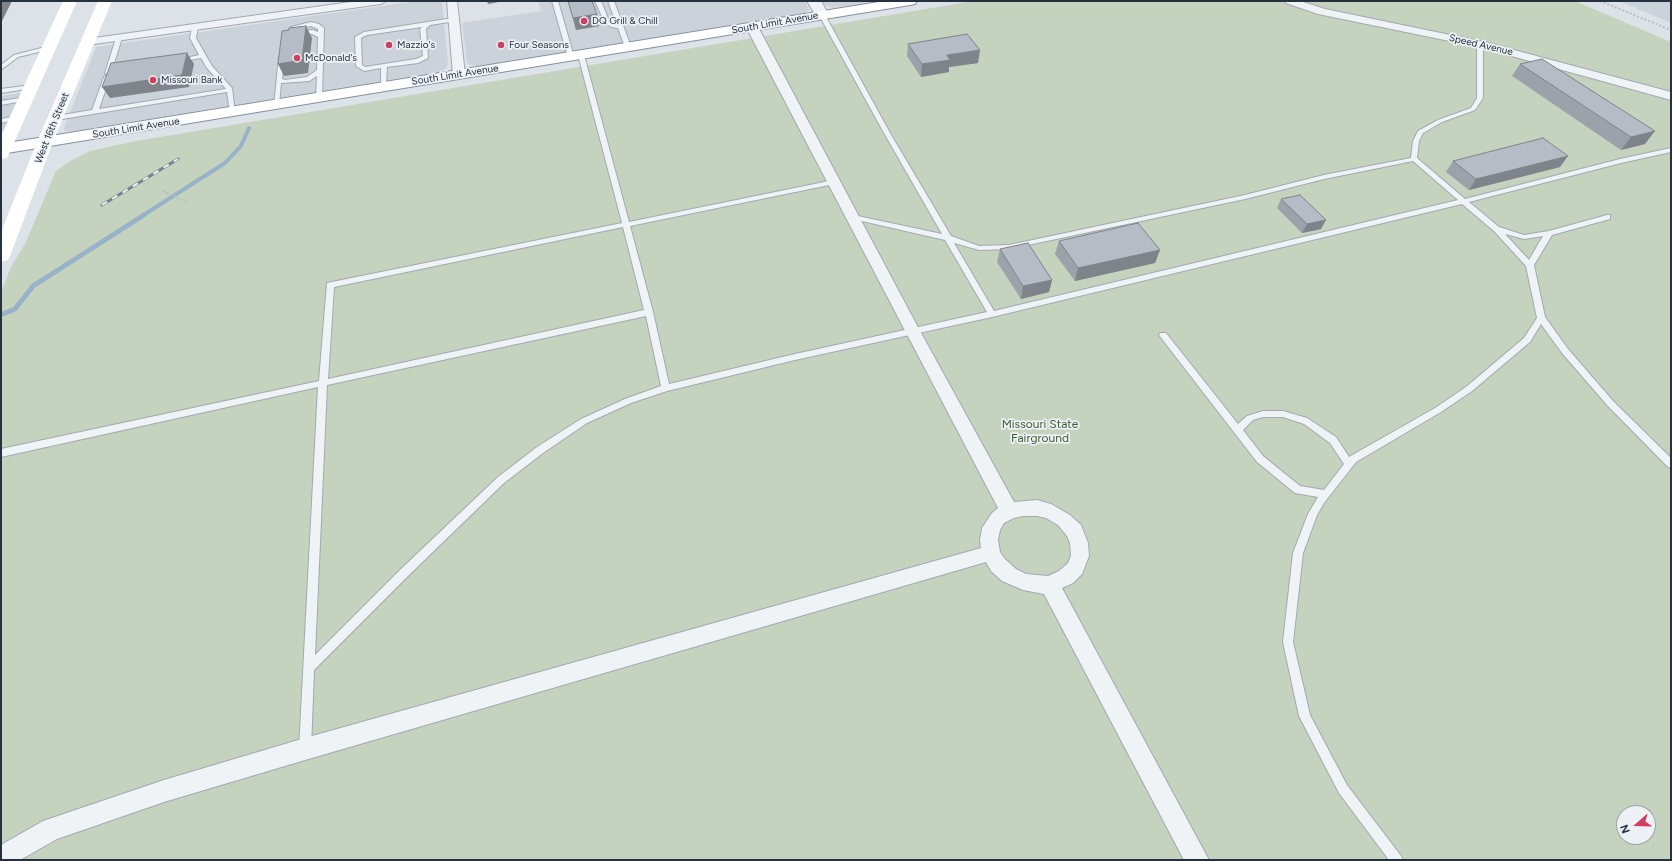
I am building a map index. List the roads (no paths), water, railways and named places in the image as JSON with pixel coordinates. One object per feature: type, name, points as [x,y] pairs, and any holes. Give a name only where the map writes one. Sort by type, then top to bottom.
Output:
[{"type":"main road","points":[[2,151],[70,1]]},
{"type":"main road","name":"West 16th Street","points":[[1,256],[45,142],[104,1]]},
{"type":"main road","name":"South Limit Avenue","points":[[2,151],[45,142],[910,1]]},
{"type":"street","points":[[87,42],[381,1]]},
{"type":"street","points":[[452,1],[459,75]]},
{"type":"street","points":[[814,1],[822,15]]},
{"type":"street","name":"Speed Avenue","points":[[1290,1],[1322,12],[1480,44],[1671,96]]},
{"type":"street","points":[[752,27],[912,331],[1009,511]]},
{"type":"street","points":[[1023,508],[1037,508],[1051,512],[1064,520],[1074,531],[1079,543],[1080,556],[1075,568],[1066,577],[1050,585],[1039,585],[1024,582],[1009,575],[998,565],[991,553],[989,540],[991,528],[998,518],[1009,511],[1023,508]]},
{"type":"street","points":[[1,858],[51,829],[164,791],[305,749],[991,553]]},
{"type":"street","points":[[1050,585],[1197,860]]},
{"type":"lane","points":[[555,1],[577,56]]},
{"type":"lane","points":[[560,1],[626,225],[649,312],[666,388]]},
{"type":"lane","points":[[598,1],[607,22],[613,26],[620,27]]},
{"type":"lane","points":[[611,1],[628,48]]},
{"type":"lane","points":[[822,15],[887,133],[992,314]]},
{"type":"lane","points":[[428,24],[424,29],[426,56],[418,61],[364,69],[359,66],[358,37],[366,33],[454,20]]},
{"type":"lane","points":[[196,27],[193,38],[209,67],[228,88],[233,112]]},
{"type":"lane","points":[[286,37],[305,31],[313,32],[320,36],[319,98]]},
{"type":"lane","points":[[95,112],[119,38]]},
{"type":"lane","points":[[1414,159],[1416,141],[1420,132],[1440,121],[1473,109],[1480,98],[1480,44]]},
{"type":"lane","points":[[1,68],[16,56],[49,48]]},
{"type":"lane","points":[[276,105],[282,52]]},
{"type":"lane","points":[[173,61],[204,56]]},
{"type":"lane","points":[[384,66],[384,87]]},
{"type":"lane","points":[[108,73],[118,69]]},
{"type":"lane","points":[[279,80],[284,82],[309,79],[320,70]]},
{"type":"lane","points":[[56,118],[229,90]]},
{"type":"lane","points":[[1,91],[29,93]]},
{"type":"lane","points":[[1,103],[29,93]]},
{"type":"lane","points":[[1,121],[17,118]]},
{"type":"lane","points":[[308,669],[405,572],[501,480],[540,450],[584,421],[628,401],[666,388],[992,314],[1464,201],[1620,161],[1671,150]]},
{"type":"lane","points":[[853,217],[948,238],[979,248],[1010,246],[1245,197],[1324,177],[1414,159]]},
{"type":"lane","points":[[1414,159],[1496,229],[1530,265],[1541,318],[1565,351],[1610,403],[1671,464]]},
{"type":"lane","points":[[305,749],[323,383],[330,285],[834,182]]},
{"type":"lane","points":[[1496,229],[1524,237],[1549,233],[1607,217]]},
{"type":"lane","points":[[1530,265],[1549,233]]},
{"type":"lane","points":[[1,453],[649,312]]},
{"type":"lane","points":[[1397,860],[1343,789],[1305,716],[1288,642],[1298,553],[1314,514],[1326,494],[1353,459],[1438,410],[1469,389],[1527,340],[1541,318]]},
{"type":"lane","points":[[1163,335],[1260,459],[1298,490],[1326,494]]},
{"type":"lane","points":[[1237,430],[1250,418],[1263,414],[1283,414],[1307,421],[1333,440],[1349,464]]},
{"type":"waterway","points":[[142,216],[225,163],[241,146],[249,128]]},
{"type":"waterway","points":[[3,314],[15,309],[33,286],[144,215]]},
{"type":"railway","points":[[102,205],[178,159]]},
{"type":"place","name":"DQ Grill & Chill","points":[[584,21]]},
{"type":"place","name":"Mazzio's","points":[[389,45]]},
{"type":"place","name":"Four Seasons","points":[[501,45]]},
{"type":"place","name":"McDonald's","points":[[297,58]]},
{"type":"place","name":"Missouri Bank","points":[[153,80]]},
{"type":"park label","name":"Missouri State Fairground","points":[[1040,431]]}]
